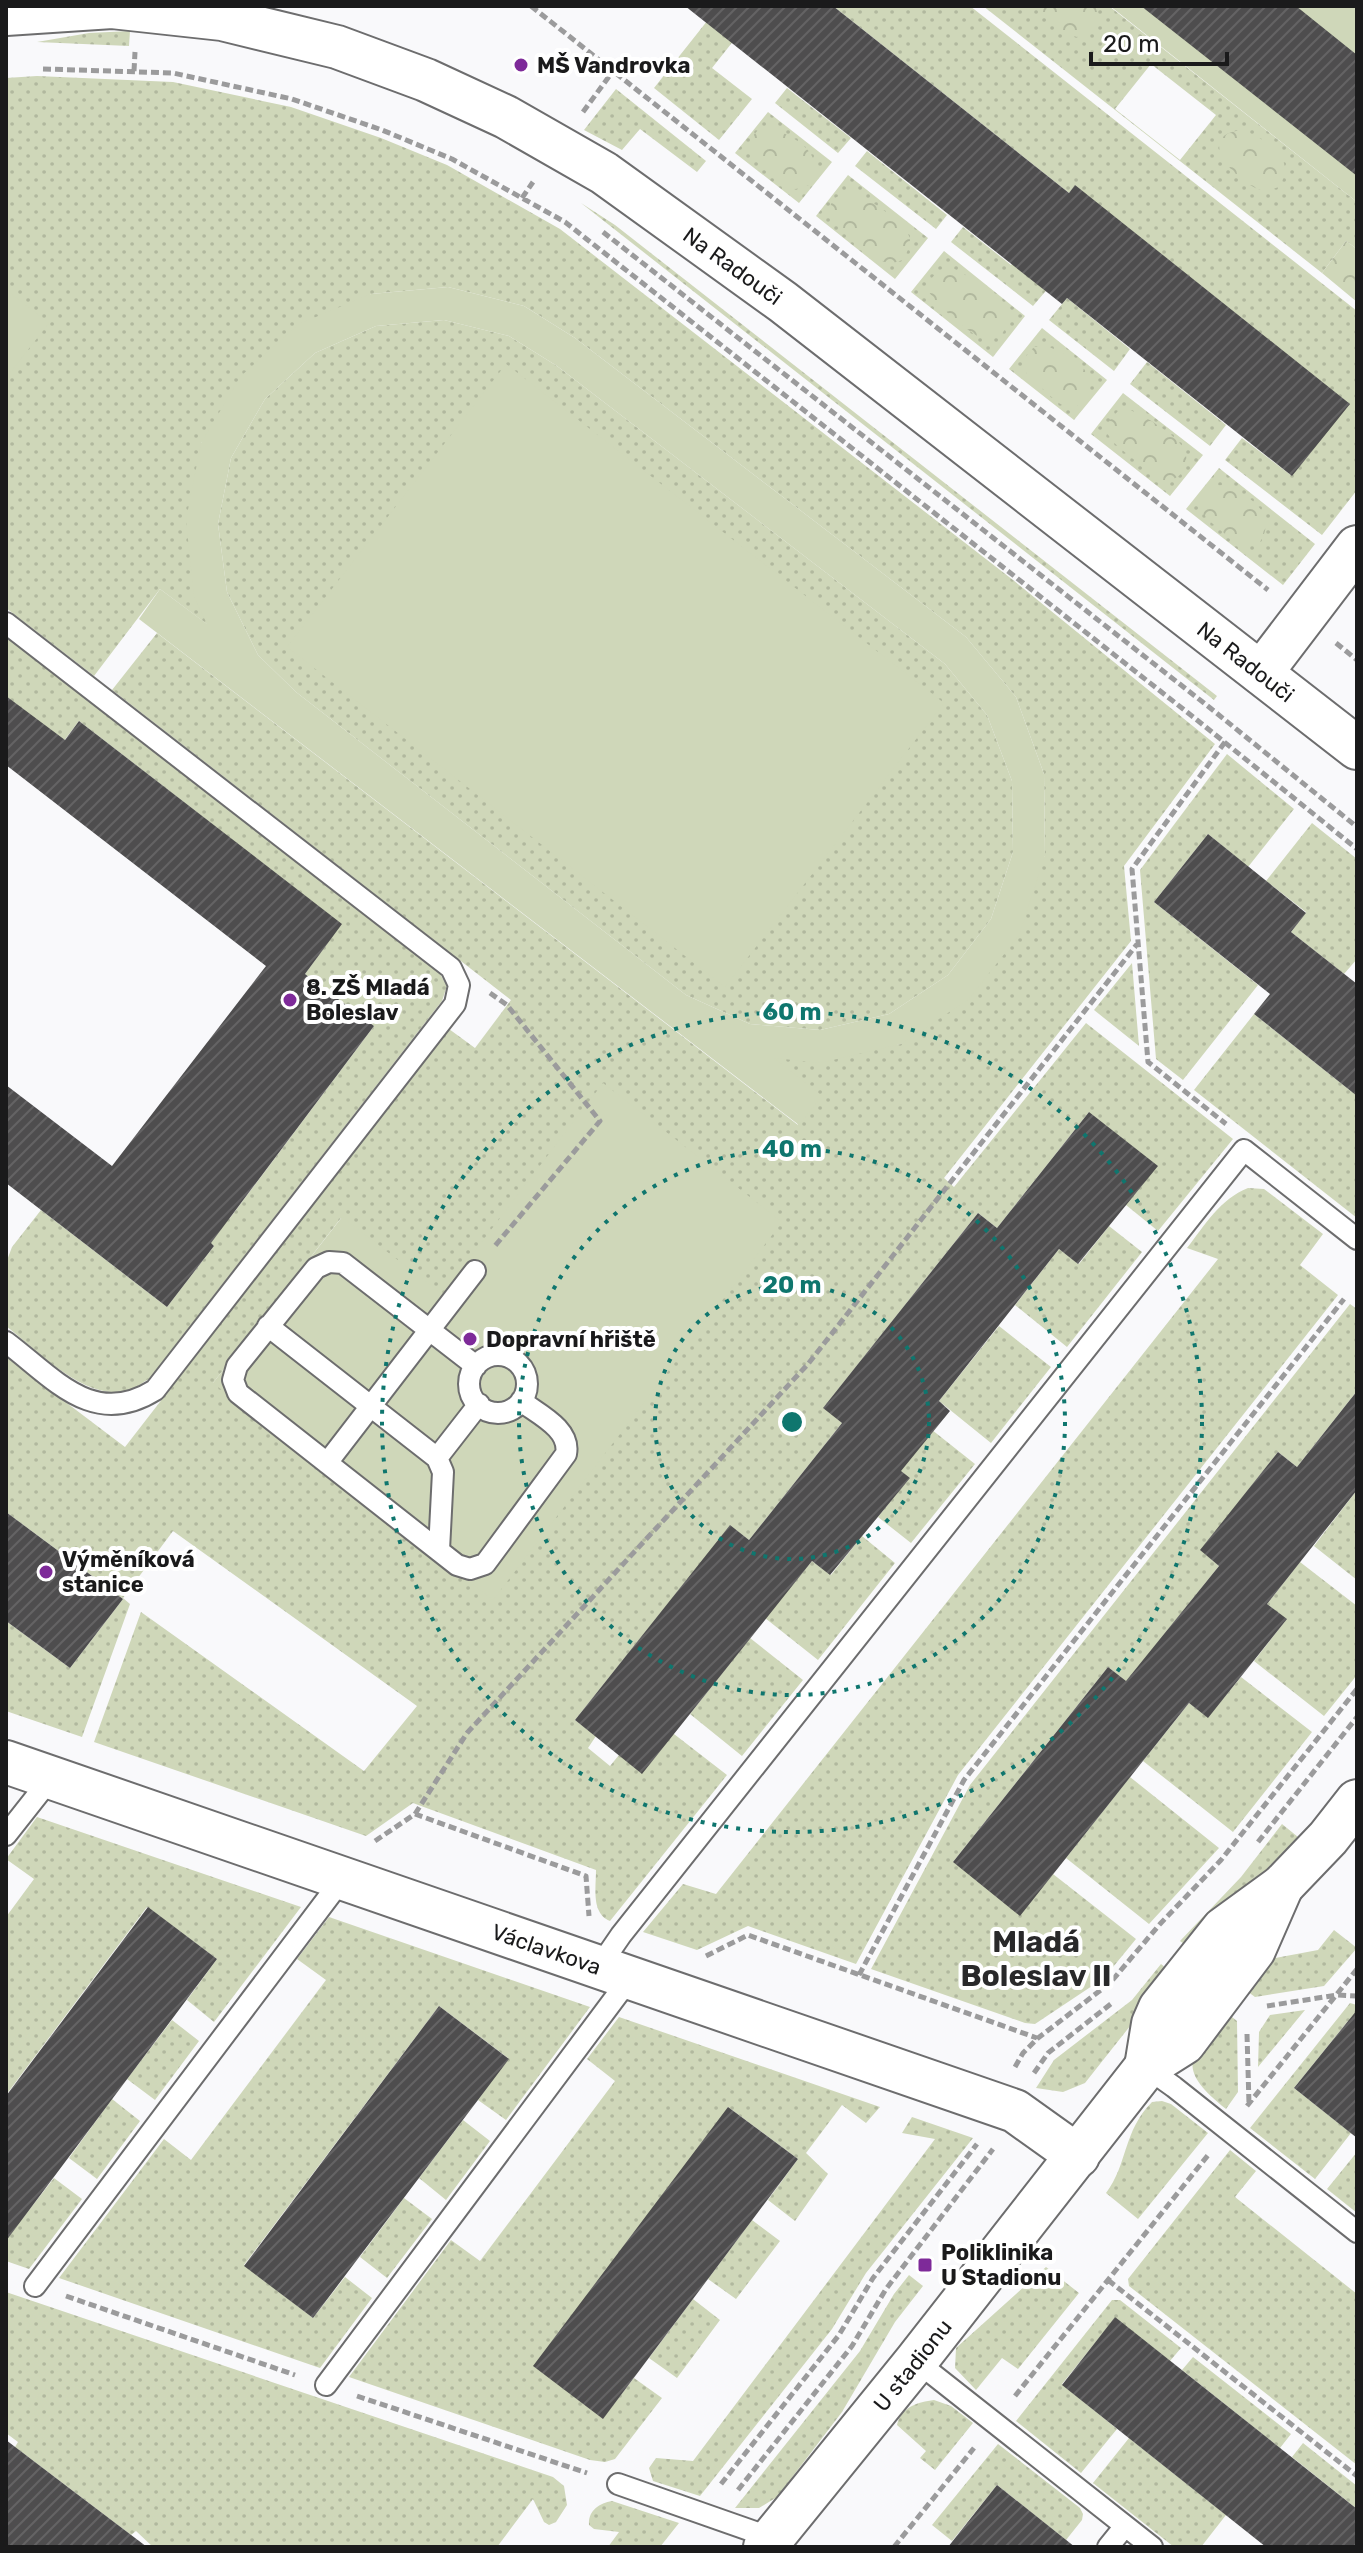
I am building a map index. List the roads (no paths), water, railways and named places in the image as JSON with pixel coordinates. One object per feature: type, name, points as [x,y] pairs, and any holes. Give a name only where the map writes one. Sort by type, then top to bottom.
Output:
[{"type":"street","name":"Na Radouči","points":[[6,14],[51,8],[132,8],[222,19],[337,47],[426,80],[506,117],[604,173],[735,266],[1357,748]]},
{"type":"street","points":[[1261,673],[1357,547]]},
{"type":"street","name":"Václavkova","points":[[6,1762],[51,1778],[355,1863],[615,1973],[1015,2111],[1078,2156]]},
{"type":"street","points":[[1146,2067],[1184,2043],[1254,1950],[1282,1886],[1328,1838],[1357,1801]]},
{"type":"street","name":"U stadionu","points":[[768,2542],[916,2361],[1146,2067]]},
{"type":"lane","points":[[6,623],[451,968],[459,985],[455,1004],[155,1390],[136,1402],[96,1404],[77,1396],[6,1342]]},
{"type":"lane","points":[[326,2385],[618,1994],[615,1973],[631,1922],[1244,1150],[1357,1239]]},
{"type":"lane","points":[[476,1366],[343,1263],[335,1261],[316,1268],[268,1326],[237,1366],[234,1387],[464,1568],[478,1568],[485,1564],[563,1460],[567,1446],[562,1433],[521,1401]]},
{"type":"lane","points":[[327,1463],[475,1271]]},
{"type":"lane","points":[[268,1326],[437,1458],[443,1472],[439,1550]]},
{"type":"lane","points":[[492,1355],[502,1355],[519,1363],[527,1380],[527,1389],[521,1401],[510,1410],[501,1412],[491,1412],[479,1404],[471,1393],[470,1383],[476,1366],[492,1355]]},
{"type":"lane","points":[[437,1458],[479,1404]]},
{"type":"lane","points":[[6,1835],[51,1778]]},
{"type":"lane","points":[[35,2286],[355,1863]]},
{"type":"lane","points":[[1146,2067],[1357,2232]]},
{"type":"lane","points":[[916,2361],[1152,2547]]},
{"type":"lane","points":[[618,2484],[768,2542]]},
{"type":"lane","points":[[1108,2547],[1125,2526]]},
{"type":"place","name":"MŠ Vandrovka","points":[[521,65]]},
{"type":"place","name":"8. ZŠ Mladá Boleslav","points":[[290,1000]]},
{"type":"place","name":"Dopravní hřiště","points":[[470,1339]]},
{"type":"place","name":"Výměníková stanice","points":[[46,1572]]},
{"type":"place","name":"Poliklinika U Stadionu","points":[[925,2265]]},
{"type":"district","name":"Mladá Boleslav II","points":[[1036,1959]]}]
